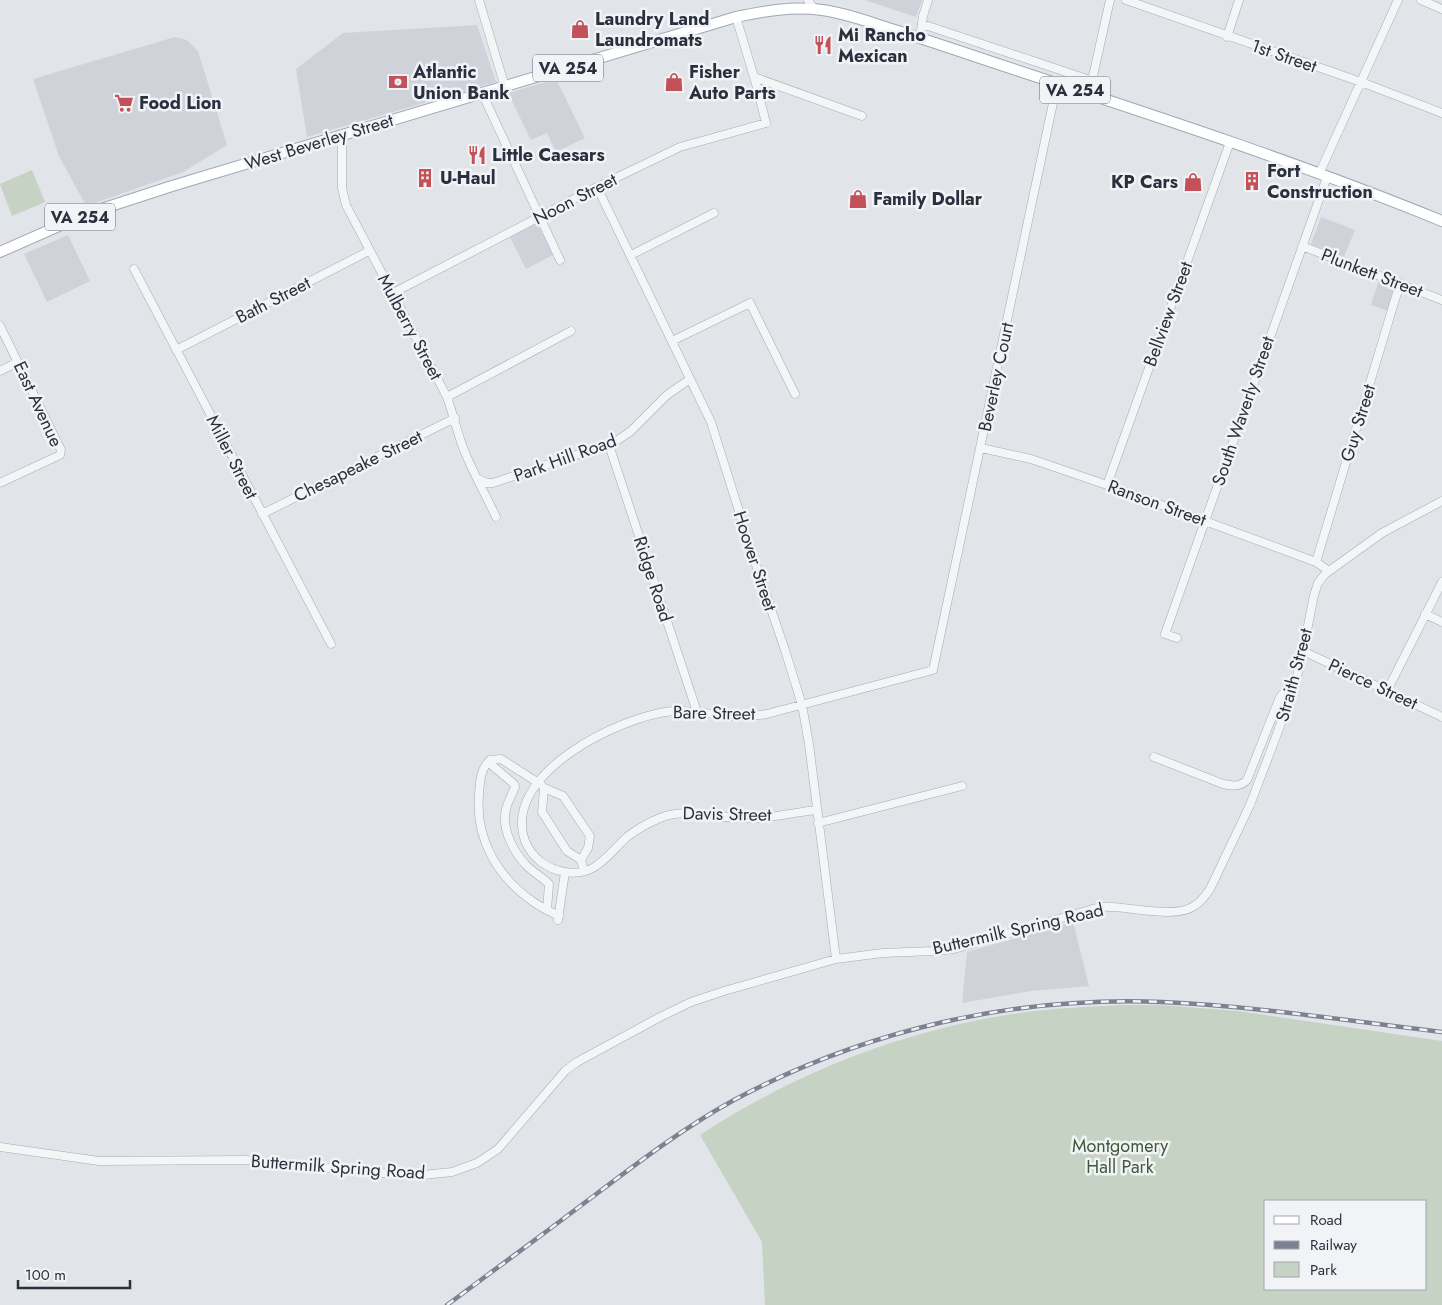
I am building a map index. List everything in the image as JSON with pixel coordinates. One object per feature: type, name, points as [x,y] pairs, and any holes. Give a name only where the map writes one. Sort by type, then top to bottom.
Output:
[{"type":"main road","name":"West Beverley Street","points":[[0,252],[107,207],[482,93],[736,18],[780,10],[814,9],[851,16],[1089,94],[1230,142],[1442,221]]},
{"type":"street","points":[[479,0],[505,87]]},
{"type":"street","points":[[808,0],[814,9]]},
{"type":"street","points":[[920,38],[928,0]]},
{"type":"street","points":[[1089,94],[1110,0]]},
{"type":"street","name":"1st Street","points":[[1126,0],[1361,82],[1442,113]]},
{"type":"street","points":[[1227,36],[1238,0]]},
{"type":"street","name":"South Waverly Street","points":[[1177,638],[1165,634],[1302,246],[1323,176],[1361,82],[1398,0]]},
{"type":"street","points":[[1421,0],[1442,9]]},
{"type":"street","points":[[736,18],[754,77],[862,116]]},
{"type":"street","points":[[922,24],[1093,81]]},
{"type":"street","name":"Noon Street","points":[[393,294],[597,187],[680,147],[766,123],[754,77]]},
{"type":"street","name":"Beverley Court","points":[[933,670],[1057,84]]},
{"type":"street","points":[[482,93],[560,260]]},
{"type":"street","name":"Mulberry Street","points":[[342,135],[343,198],[369,251],[447,397],[455,418],[460,441],[472,471],[478,479],[496,516]]},
{"type":"street","name":"Bellview Street","points":[[1107,485],[1230,142]]},
{"type":"street","name":"Hoover Street","points":[[597,187],[714,430],[752,554],[802,705],[809,744],[836,959]]},
{"type":"street","points":[[631,255],[714,213]]},
{"type":"street","name":"Plunkett Street","points":[[1302,246],[1442,300]]},
{"type":"street","name":"Bath Street","points":[[176,350],[369,251]]},
{"type":"street","name":"Miller Street","points":[[134,269],[331,644]]},
{"type":"street","name":"Guy Street","points":[[1316,562],[1400,283]]},
{"type":"street","points":[[672,341],[750,303],[795,394]]},
{"type":"street","name":"East Avenue","points":[[0,326],[61,450],[60,456],[0,484]]},
{"type":"street","points":[[447,397],[571,330]]},
{"type":"street","points":[[0,371],[18,362]]},
{"type":"street","name":"Park Hill Road","points":[[478,479],[487,483],[493,483],[609,445],[630,432],[660,400],[690,378]]},
{"type":"street","name":"Chesapeake Street","points":[[262,514],[455,418]]},
{"type":"street","name":"Ridge Road","points":[[609,445],[697,712]]},
{"type":"street","name":"Ranson Street","points":[[981,448],[1031,459],[1107,485],[1316,562],[1329,571]]},
{"type":"street","name":"Straith Street","points":[[1201,901],[1214,882],[1250,805],[1294,685],[1314,595],[1320,580],[1329,571],[1382,533],[1442,501]]},
{"type":"street","points":[[1387,691],[1442,582]]},
{"type":"street","points":[[1425,614],[1442,622]]},
{"type":"street","name":"Pierce Street","points":[[1303,651],[1442,717]]},
{"type":"street","name":"Bare Street","points":[[565,872],[551,868],[537,859],[529,849],[523,833],[523,809],[530,792],[538,782],[570,753],[594,737],[624,723],[658,713],[680,711],[741,717],[767,714],[933,670]]},
{"type":"street","points":[[1154,757],[1223,784],[1240,785],[1247,780],[1280,697],[1288,687],[1294,685]]},
{"type":"street","points":[[565,872],[558,918],[514,888],[496,864],[485,845],[479,819],[482,771],[488,762],[496,758],[501,759],[538,782],[544,788],[563,796],[590,836],[588,848],[581,860]]},
{"type":"street","points":[[488,762],[514,784],[515,787],[506,808],[505,816],[508,834],[512,845],[528,868],[549,884],[547,910]]},
{"type":"street","points":[[818,823],[962,786]]},
{"type":"street","points":[[544,788],[542,812],[566,851],[581,860],[584,871]]},
{"type":"street","name":"Davis Street","points":[[565,872],[584,871],[602,863],[635,831],[660,818],[673,814],[687,813],[758,818],[817,810]]},
{"type":"street","name":"Buttermilk Spring Road","points":[[0,1147],[98,1161],[245,1160],[382,1173],[423,1175],[452,1172],[477,1163],[498,1149],[565,1071],[577,1062],[660,1017],[697,1000],[836,959],[884,953],[954,949],[1100,907],[1172,912],[1190,909],[1201,901]]},
{"type":"shaded area","points":[[865,0],[922,0],[916,17]]},
{"type":"shaded area","points":[[477,25],[496,82],[307,137],[296,69],[343,33]]},
{"type":"shaded area","points":[[175,37],[187,40],[198,51],[227,145],[183,172],[86,206],[59,156],[33,79]]},
{"type":"shaded area","points":[[556,79],[585,138],[556,152],[547,133],[531,140],[508,93]]},
{"type":"shaded area","points":[[1321,217],[1355,230],[1344,257],[1311,244]]},
{"type":"shaded area","points":[[537,223],[553,255],[526,269],[510,237]]},
{"type":"shaded area","points":[[68,235],[90,281],[47,302],[24,254]]},
{"type":"shaded area","points":[[1379,280],[1395,286],[1388,311],[1371,305]]},
{"type":"shaded area","points":[[1073,922],[1089,986],[1031,991],[962,1003],[967,952]]},
{"type":"green space","points":[[32,170],[45,202],[12,216],[0,184]]},
{"type":"green space","name":"Montgomery Hall Park","points":[[1121,1005],[1160,1005],[1238,1011],[1442,1041],[1442,1305],[765,1305],[762,1242],[700,1135],[774,1092],[853,1056],[935,1030],[977,1020],[1057,1009]]},
{"type":"railway","points":[[447,1305],[646,1157],[716,1110],[784,1075],[835,1054],[941,1022],[1051,1005],[1106,1002],[1162,1002],[1302,1014],[1442,1032]]},
{"type":"place","name":"Laundry Land Laundromats","points":[[580,29]]},
{"type":"place","name":"Mi Rancho Mexican","points":[[823,45]]},
{"type":"place","name":"Atlantic Union Bank","points":[[398,82]]},
{"type":"place","name":"Fisher Auto Parts","points":[[674,82]]},
{"type":"place","name":"Food Lion","points":[[124,103]]},
{"type":"place","name":"Little Caesars","points":[[477,155]]},
{"type":"place","name":"U-Haul","points":[[425,178]]},
{"type":"place","name":"Fort Construction","points":[[1252,181]]},
{"type":"place","name":"KP Cars","points":[[1193,182]]},
{"type":"place","name":"Family Dollar","points":[[858,199]]}]
